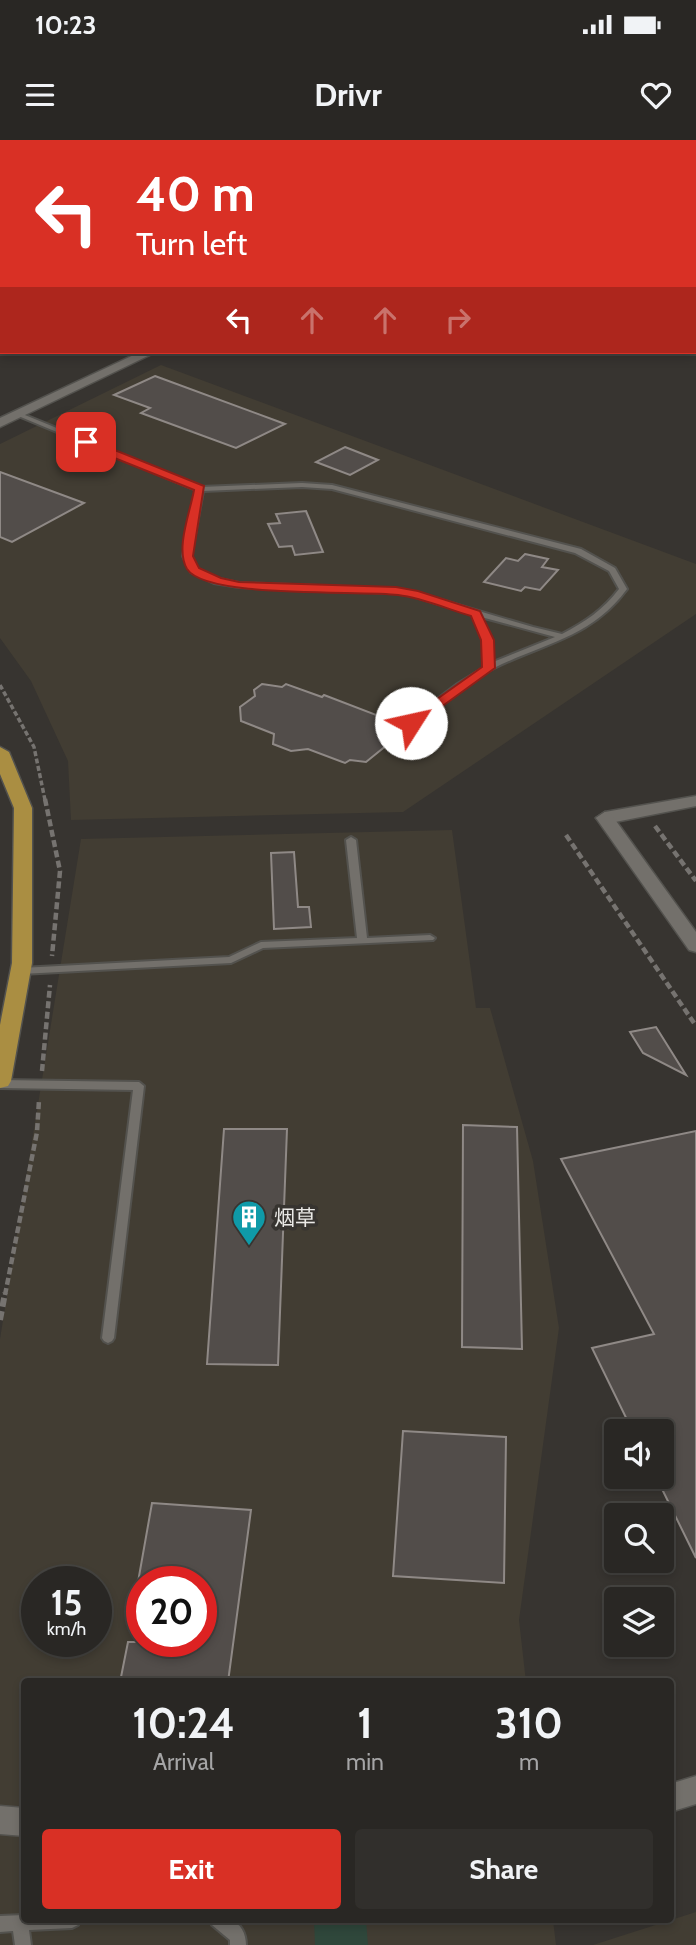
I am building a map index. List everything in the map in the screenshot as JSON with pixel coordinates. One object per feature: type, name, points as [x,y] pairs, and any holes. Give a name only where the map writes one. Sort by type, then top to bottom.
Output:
[{"type":"highway","points":[[0,752],[23,808],[21,971],[0,1082]]},
{"type":"street","points":[[0,423],[146,354]]},
{"type":"street","points":[[696,801],[605,818],[696,946]]},
{"type":"street","points":[[674,1797],[696,1790]]},
{"type":"street","points":[[0,1820],[21,1822]]},
{"type":"lane","points":[[18,415],[200,489],[302,485],[332,487],[537,538],[578,551],[612,570],[623,589],[614,604],[585,625],[489,668],[411,723]]},
{"type":"lane","points":[[200,489],[187,556],[194,570],[217,581],[239,585],[396,591],[562,636]]},
{"type":"lane","points":[[476,614],[488,640],[489,668]]},
{"type":"lane","points":[[351,840],[362,940]]},
{"type":"lane","points":[[21,971],[231,960],[261,945],[430,938]]},
{"type":"lane","points":[[0,1082],[139,1086],[108,1338]]},
{"type":"lane","points":[[0,1924],[20,1923],[23,1945]]},
{"type":"lane","points":[[222,1923],[238,1936],[238,1945]]},
{"type":"path","points":[[644,811],[696,881]]},
{"type":"path","points":[[566,835],[696,1026]]},
{"type":"shaded area","points":[[161,365],[696,564],[696,614],[403,812],[71,820],[68,761],[31,681],[0,638],[0,444]]},
{"type":"shaded area","points":[[452,830],[476,1008],[490,1008],[533,1161],[559,1328],[519,1620],[526,1678],[21,1678],[21,1923],[553,1923],[556,1945],[0,1945],[0,1339],[81,839]]},
{"type":"shaded area","points":[[696,1912],[696,1945],[593,1945],[662,1923],[674,1923],[674,1919]]},
{"type":"green space","points":[[314,1923],[366,1923],[368,1945],[315,1945]]},
{"type":"building","points":[[155,376],[285,424],[236,448],[141,413],[150,408],[114,395]]},
{"type":"building","points":[[345,447],[378,460],[350,475],[316,462]]},
{"type":"building","points":[[0,472],[84,503],[12,542],[0,537]]},
{"type":"building","points":[[306,511],[323,552],[295,555],[292,546],[279,547],[268,524],[280,523],[276,514]]},
{"type":"building","points":[[525,554],[548,559],[542,567],[558,570],[540,590],[525,587],[521,591],[484,582],[506,558],[518,561]]},
{"type":"building","points":[[262,684],[282,687],[286,684],[322,697],[324,695],[379,716],[389,726],[433,741],[387,745],[366,762],[350,760],[345,763],[308,749],[291,751],[273,744],[274,734],[241,721],[240,707],[255,696],[254,690]]},
{"type":"building","points":[[294,852],[298,907],[309,907],[311,927],[274,929],[271,853]]},
{"type":"building","points":[[656,1027],[686,1075],[643,1053],[630,1032]]},
{"type":"building","points":[[463,1125],[517,1127],[522,1349],[462,1347]]},
{"type":"building","name":"烟草","points":[[224,1129],[287,1129],[278,1365],[207,1364]]},
{"type":"building","points":[[696,1131],[696,1558],[674,1513],[674,1503],[669,1503],[662,1489],[674,1489],[674,1419],[627,1419],[592,1348],[654,1334],[561,1159]]},
{"type":"building","points":[[403,1431],[506,1437],[504,1583],[393,1576]]},
{"type":"building","points":[[152,1503],[251,1510],[229,1678],[121,1678],[126,1652],[126,1657],[217,1657],[217,1566],[141,1566]]},
{"type":"place","name":"烟草","points":[[249,1247]]},
{"type":"route","points":[[86,442],[200,489],[187,556],[194,570],[217,581],[239,585],[396,591],[476,614],[488,640],[489,668],[411,723]]}]
